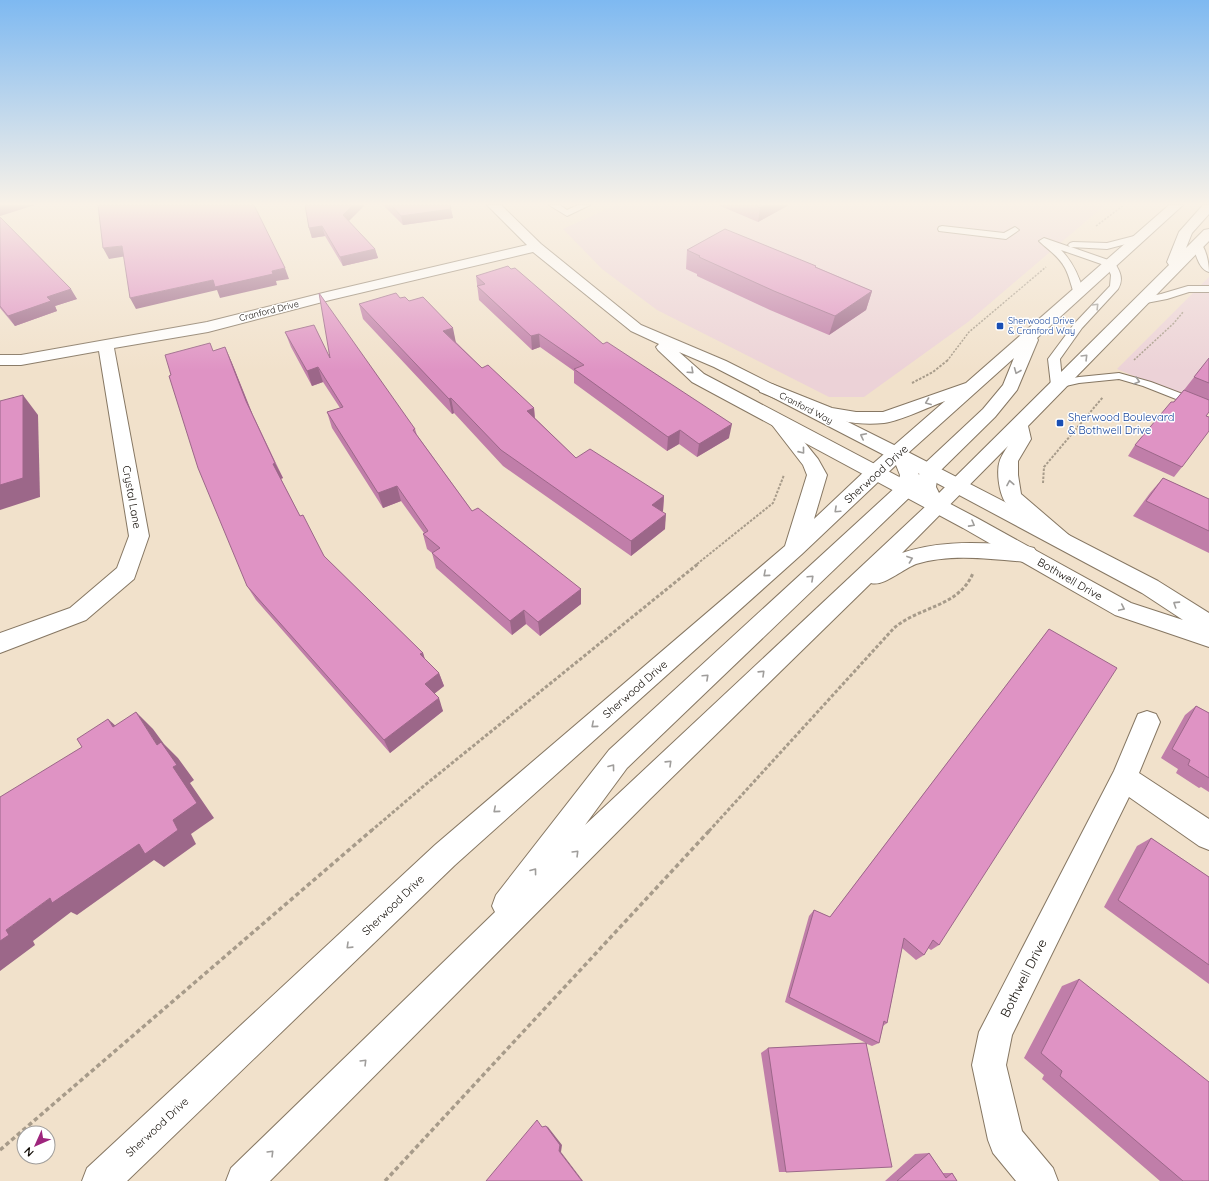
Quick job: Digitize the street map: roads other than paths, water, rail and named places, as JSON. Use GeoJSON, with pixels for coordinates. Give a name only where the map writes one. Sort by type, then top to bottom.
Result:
{"type":"FeatureCollection","features":[{"type":"Feature","properties":{"kind":"main road","name":"Cranford Drive"},"geometry":{"type":"LineString","coordinates":[[0,360],[21,360],[208,327],[327,296],[480,260]]}},
{"type":"Feature","properties":{"kind":"main road","name":"Cranford Way"},"geometry":{"type":"LineString","coordinates":[[552,260],[636,328],[720,364],[957,486]]}},
{"type":"Feature","properties":{"kind":"main road","name":"Sherwood Drive"},"geometry":{"type":"LineString","coordinates":[[100,1181],[445,855],[795,549],[897,454],[1115,260]]}},
{"type":"Feature","properties":{"kind":"main road"},"geometry":{"type":"LineString","coordinates":[[1171,270],[1175,260]]}},
{"type":"Feature","properties":{"kind":"main road"},"geometry":{"type":"LineString","coordinates":[[244,1181],[640,790],[938,506],[1181,260]]}},
{"type":"Feature","properties":{"kind":"main road","name":"Cranford Way"},"geometry":{"type":"LineString","coordinates":[[651,335],[698,378],[938,506]]}},
{"type":"Feature","properties":{"kind":"main road"},"geometry":{"type":"LineString","coordinates":[[938,506],[926,487],[929,471],[989,413],[1012,386],[1032,335]]}},
{"type":"Feature","properties":{"kind":"main road","name":"Crystal Lane"},"geometry":{"type":"LineString","coordinates":[[0,643],[78,614],[126,573],[139,536],[106,346]]}},
{"type":"Feature","properties":{"kind":"main road"},"geometry":{"type":"LineString","coordinates":[[766,388],[828,413],[856,418],[885,417],[921,405],[977,383]]}},
{"type":"Feature","properties":{"kind":"main road"},"geometry":{"type":"LineString","coordinates":[[778,420],[812,463],[817,475],[795,549]]}},
{"type":"Feature","properties":{"kind":"main road"},"geometry":{"type":"LineString","coordinates":[[1018,424],[1022,439],[1009,460],[1008,474],[1012,497],[1063,541]]}},
{"type":"Feature","properties":{"kind":"main road"},"geometry":{"type":"LineString","coordinates":[[459,968],[618,759],[906,489],[910,481],[909,474],[906,466],[897,454]]}},
{"type":"Feature","properties":{"kind":"main road"},"geometry":{"type":"LineString","coordinates":[[957,486],[1150,587],[1209,625]]}},
{"type":"Feature","properties":{"kind":"main road","name":"Bothwell Drive"},"geometry":{"type":"LineString","coordinates":[[938,506],[1027,554],[1123,609],[1209,638]]}},
{"type":"Feature","properties":{"kind":"main road"},"geometry":{"type":"LineString","coordinates":[[809,628],[888,568],[908,559],[929,552],[961,550],[1027,554]]}},
{"type":"Feature","properties":{"kind":"main road","name":"Bothwell Drive"},"geometry":{"type":"LineString","coordinates":[[1040,1181],[1006,1140],[989,1065],[996,1032],[1124,778],[1147,722]]}},
{"type":"Feature","properties":{"kind":"main road"},"geometry":{"type":"LineString","coordinates":[[1124,778],[1209,836]]}},
{"type":"Feature","properties":{"kind":"lane"},"geometry":{"type":"LineString","coordinates":[[1065,260],[1072,271],[1079,293]]}},
{"type":"Feature","properties":{"kind":"lane"},"geometry":{"type":"LineString","coordinates":[[1100,260],[1111,264],[1116,271],[1116,287],[1078,326],[1054,359],[1057,385],[1079,380],[1119,376],[1147,384],[1209,408]]}},
{"type":"Feature","properties":{"kind":"lane"},"geometry":{"type":"LineString","coordinates":[[1203,260],[1209,269]]}},
{"type":"Feature","properties":{"kind":"lane"},"geometry":{"type":"LineString","coordinates":[[1141,302],[1188,289],[1209,289]]}},
{"type":"Feature","properties":{"kind":"place","name":"Sherwood Drive & Cranford Way"},"geometry":{"type":"Point","coordinates":[1000,326]}},
{"type":"Feature","properties":{"kind":"place","name":"Sherwood Boulevard & Bothwell Drive"},"geometry":{"type":"Point","coordinates":[1060,423]}}]}
